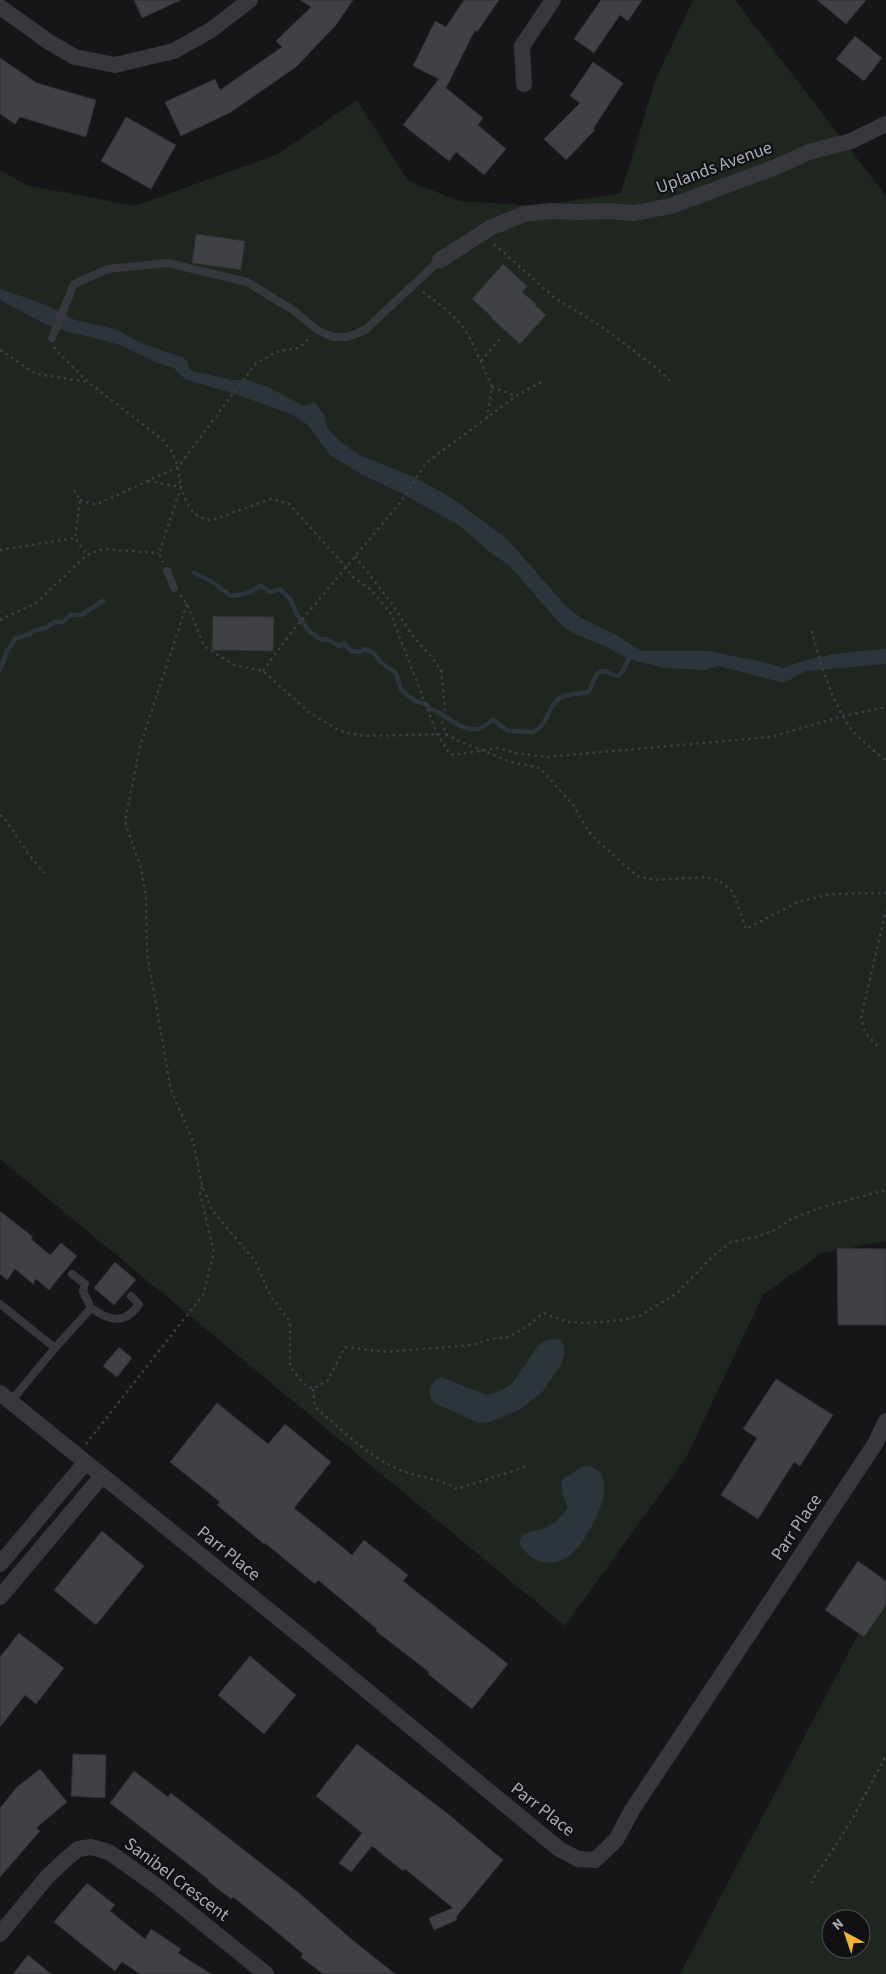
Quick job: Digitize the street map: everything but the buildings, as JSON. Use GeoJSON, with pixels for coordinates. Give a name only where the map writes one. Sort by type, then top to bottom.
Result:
{"type":"FeatureCollection","features":[{"type":"Feature","properties":{"kind":"street"},"geometry":{"type":"LineString","coordinates":[[2,0],[0,5],[49,42],[75,57],[115,65],[174,51],[211,30],[250,0]]}},
{"type":"Feature","properties":{"kind":"street"},"geometry":{"type":"LineString","coordinates":[[524,84],[522,46],[553,0]]}},
{"type":"Feature","properties":{"kind":"street","name":"Uplands Avenue"},"geometry":{"type":"LineString","coordinates":[[440,260],[482,233],[504,222],[533,213],[550,211],[609,211],[634,213],[671,206],[778,166],[809,152],[851,141],[886,124]]}},
{"type":"Feature","properties":{"kind":"street","name":"Parr Place"},"geometry":{"type":"LineString","coordinates":[[5,1397],[303,1638],[559,1850],[578,1859],[596,1860],[616,1840],[632,1810],[876,1444],[886,1421]]}},
{"type":"Feature","properties":{"kind":"street"},"geometry":{"type":"LineString","coordinates":[[0,1564],[81,1460]]}},
{"type":"Feature","properties":{"kind":"street"},"geometry":{"type":"LineString","coordinates":[[0,1597],[102,1476]]}},
{"type":"Feature","properties":{"kind":"street","name":"Sanibel Crescent"},"geometry":{"type":"LineString","coordinates":[[0,1934],[47,1877],[78,1849],[91,1847],[109,1852],[142,1875],[266,1974]]}},
{"type":"Feature","properties":{"kind":"lane"},"geometry":{"type":"LineString","coordinates":[[52,338],[74,284],[108,269],[168,263],[247,282],[293,310],[317,330],[333,337],[348,337],[365,330],[440,260]]}},
{"type":"Feature","properties":{"kind":"lane"},"geometry":{"type":"LineString","coordinates":[[167,571],[174,588]]}},
{"type":"Feature","properties":{"kind":"lane"},"geometry":{"type":"LineString","coordinates":[[72,1274],[85,1284],[83,1291],[91,1308],[106,1318],[121,1318],[130,1314],[139,1304],[131,1296]]}},
{"type":"Feature","properties":{"kind":"lane"},"geometry":{"type":"LineString","coordinates":[[0,1304],[55,1348]]}},
{"type":"Feature","properties":{"kind":"lane"},"geometry":{"type":"LineString","coordinates":[[5,1397],[55,1348],[91,1308]]}},
{"type":"Feature","properties":{"kind":"path"},"geometry":{"type":"LineString","coordinates":[[482,233],[555,298],[613,334],[659,370],[673,384]]}},
{"type":"Feature","properties":{"kind":"path"},"geometry":{"type":"LineString","coordinates":[[413,285],[448,311],[463,327],[492,387],[486,419]]}},
{"type":"Feature","properties":{"kind":"path"},"geometry":{"type":"LineString","coordinates":[[80,500],[93,504],[102,502],[178,466],[256,363],[280,351],[298,348],[317,330]]}},
{"type":"Feature","properties":{"kind":"path"},"geometry":{"type":"LineString","coordinates":[[52,338],[56,350],[88,382],[163,440],[172,452],[178,466],[181,487],[188,506],[196,515],[204,520],[212,520],[271,499],[289,504],[353,577],[370,589],[390,612],[437,734],[449,752],[454,755],[497,748],[546,757],[770,736],[843,716],[886,707]]}},
{"type":"Feature","properties":{"kind":"path"},"geometry":{"type":"LineString","coordinates":[[480,361],[501,338]]}},
{"type":"Feature","properties":{"kind":"path"},"geometry":{"type":"LineString","coordinates":[[0,350],[36,374],[88,382]]}},
{"type":"Feature","properties":{"kind":"path"},"geometry":{"type":"LineString","coordinates":[[263,671],[290,634],[398,504],[426,463],[516,396],[543,381]]}},
{"type":"Feature","properties":{"kind":"path"},"geometry":{"type":"LineString","coordinates":[[492,387],[516,396]]}},
{"type":"Feature","properties":{"kind":"path"},"geometry":{"type":"LineString","coordinates":[[148,480],[181,487]]}},
{"type":"Feature","properties":{"kind":"path"},"geometry":{"type":"LineString","coordinates":[[167,571],[159,553],[181,487]]}},
{"type":"Feature","properties":{"kind":"path"},"geometry":{"type":"LineString","coordinates":[[74,490],[80,500],[75,538],[87,554]]}},
{"type":"Feature","properties":{"kind":"path"},"geometry":{"type":"LineString","coordinates":[[0,550],[75,538]]}},
{"type":"Feature","properties":{"kind":"path"},"geometry":{"type":"LineString","coordinates":[[0,620],[36,603],[87,554],[103,549],[159,553]]}},
{"type":"Feature","properties":{"kind":"path"},"geometry":{"type":"LineString","coordinates":[[355,556],[393,606],[412,635],[434,659],[441,670],[445,708],[442,723],[446,734]]}},
{"type":"Feature","properties":{"kind":"path"},"geometry":{"type":"LineString","coordinates":[[174,588],[187,604],[204,646],[234,666],[263,671],[310,713],[340,731],[363,736],[446,734],[511,762],[540,768],[573,805],[591,835],[637,876],[654,880],[704,877],[718,880],[733,892],[746,929],[798,902],[831,894],[886,893]]}},
{"type":"Feature","properties":{"kind":"path"},"geometry":{"type":"LineString","coordinates":[[187,604],[140,746],[125,822],[141,868],[146,898],[147,954],[171,1090],[193,1141],[202,1185],[212,1210],[255,1261],[270,1295],[290,1322],[290,1368],[304,1384],[313,1389]]}},
{"type":"Feature","properties":{"kind":"path"},"geometry":{"type":"LineString","coordinates":[[812,631],[817,650],[843,716],[850,728],[886,761]]}},
{"type":"Feature","properties":{"kind":"path"},"geometry":{"type":"LineString","coordinates":[[0,815],[5,819],[26,851],[44,873]]}},
{"type":"Feature","properties":{"kind":"path"},"geometry":{"type":"LineString","coordinates":[[877,1046],[865,1032],[861,1018],[886,910]]}},
{"type":"Feature","properties":{"kind":"path"},"geometry":{"type":"LineString","coordinates":[[81,1460],[203,1296],[214,1252],[200,1193],[202,1185]]}},
{"type":"Feature","properties":{"kind":"path"},"geometry":{"type":"LineString","coordinates":[[313,1389],[328,1380],[345,1347],[386,1352],[472,1345],[490,1339],[508,1337],[527,1327],[543,1313],[568,1322],[588,1323],[623,1320],[639,1316],[676,1294],[713,1256],[731,1242],[756,1237],[775,1230],[791,1219],[819,1208],[886,1190]]}},
{"type":"Feature","properties":{"kind":"path"},"geometry":{"type":"LineString","coordinates":[[313,1389],[315,1406],[363,1448],[402,1471],[446,1482],[457,1489],[525,1467]]}},
{"type":"Feature","properties":{"kind":"path"},"geometry":{"type":"LineString","coordinates":[[811,1883],[850,1823],[886,1755]]}},
{"type":"Feature","properties":{"kind":"shaded area"},"geometry":{"type":"Polygon","coordinates":[[[693,0],[735,0],[886,196],[886,1241],[822,1253],[763,1295],[686,1458],[565,1626],[0,1159],[0,170],[26,185],[135,206],[278,154],[357,100],[408,181],[460,201],[537,206],[621,193],[655,81],[693,0]]]}},
{"type":"Feature","properties":{"kind":"shaded area"},"geometry":{"type":"Polygon","coordinates":[[[0,289],[41,303],[75,320],[115,329],[141,343],[184,358],[189,368],[193,371],[232,380],[248,380],[268,387],[304,406],[315,402],[324,415],[327,428],[342,443],[361,456],[414,477],[450,497],[506,538],[565,605],[581,618],[616,635],[642,651],[708,651],[784,668],[821,657],[886,649],[886,664],[806,671],[784,683],[719,666],[704,670],[664,668],[628,659],[605,646],[574,634],[561,625],[510,566],[487,550],[459,525],[399,492],[361,474],[330,455],[308,425],[291,414],[229,392],[186,380],[174,368],[160,364],[120,345],[47,325],[0,300],[0,289]]]}},
{"type":"Feature","properties":{"kind":"shaded area"},"geometry":{"type":"Polygon","coordinates":[[[552,1339],[561,1340],[565,1348],[562,1363],[543,1391],[519,1410],[490,1422],[479,1423],[436,1404],[430,1398],[429,1389],[435,1380],[441,1377],[487,1395],[500,1391],[512,1384],[542,1342],[552,1339]]]}},
{"type":"Feature","properties":{"kind":"shaded area"},"geometry":{"type":"Polygon","coordinates":[[[589,1466],[601,1474],[604,1490],[603,1500],[595,1521],[583,1540],[571,1554],[557,1562],[542,1562],[529,1555],[519,1543],[521,1537],[547,1527],[559,1519],[568,1508],[562,1493],[562,1480],[581,1467],[589,1466]]]}},
{"type":"Feature","properties":{"kind":"shaded area"},"geometry":{"type":"Polygon","coordinates":[[[886,1581],[886,1974],[680,1974],[886,1581]]]}},
{"type":"Feature","properties":{"kind":"waterway"},"geometry":{"type":"LineString","coordinates":[[194,573],[211,581],[231,596],[245,594],[261,586],[270,592],[280,589],[291,600],[296,613],[308,630],[320,639],[329,640],[339,646],[344,643],[351,651],[360,652],[365,649],[375,654],[380,662],[396,673],[401,690],[415,701],[426,704],[430,709],[465,728],[477,729],[493,720],[508,731],[533,732],[542,725],[556,701],[570,694],[588,692],[600,672],[603,671],[619,676],[632,655]]}},
{"type":"Feature","properties":{"kind":"waterway"},"geometry":{"type":"LineString","coordinates":[[0,670],[7,651],[16,638],[46,628],[54,622],[63,622],[70,615],[81,615],[103,601]]}}]}
